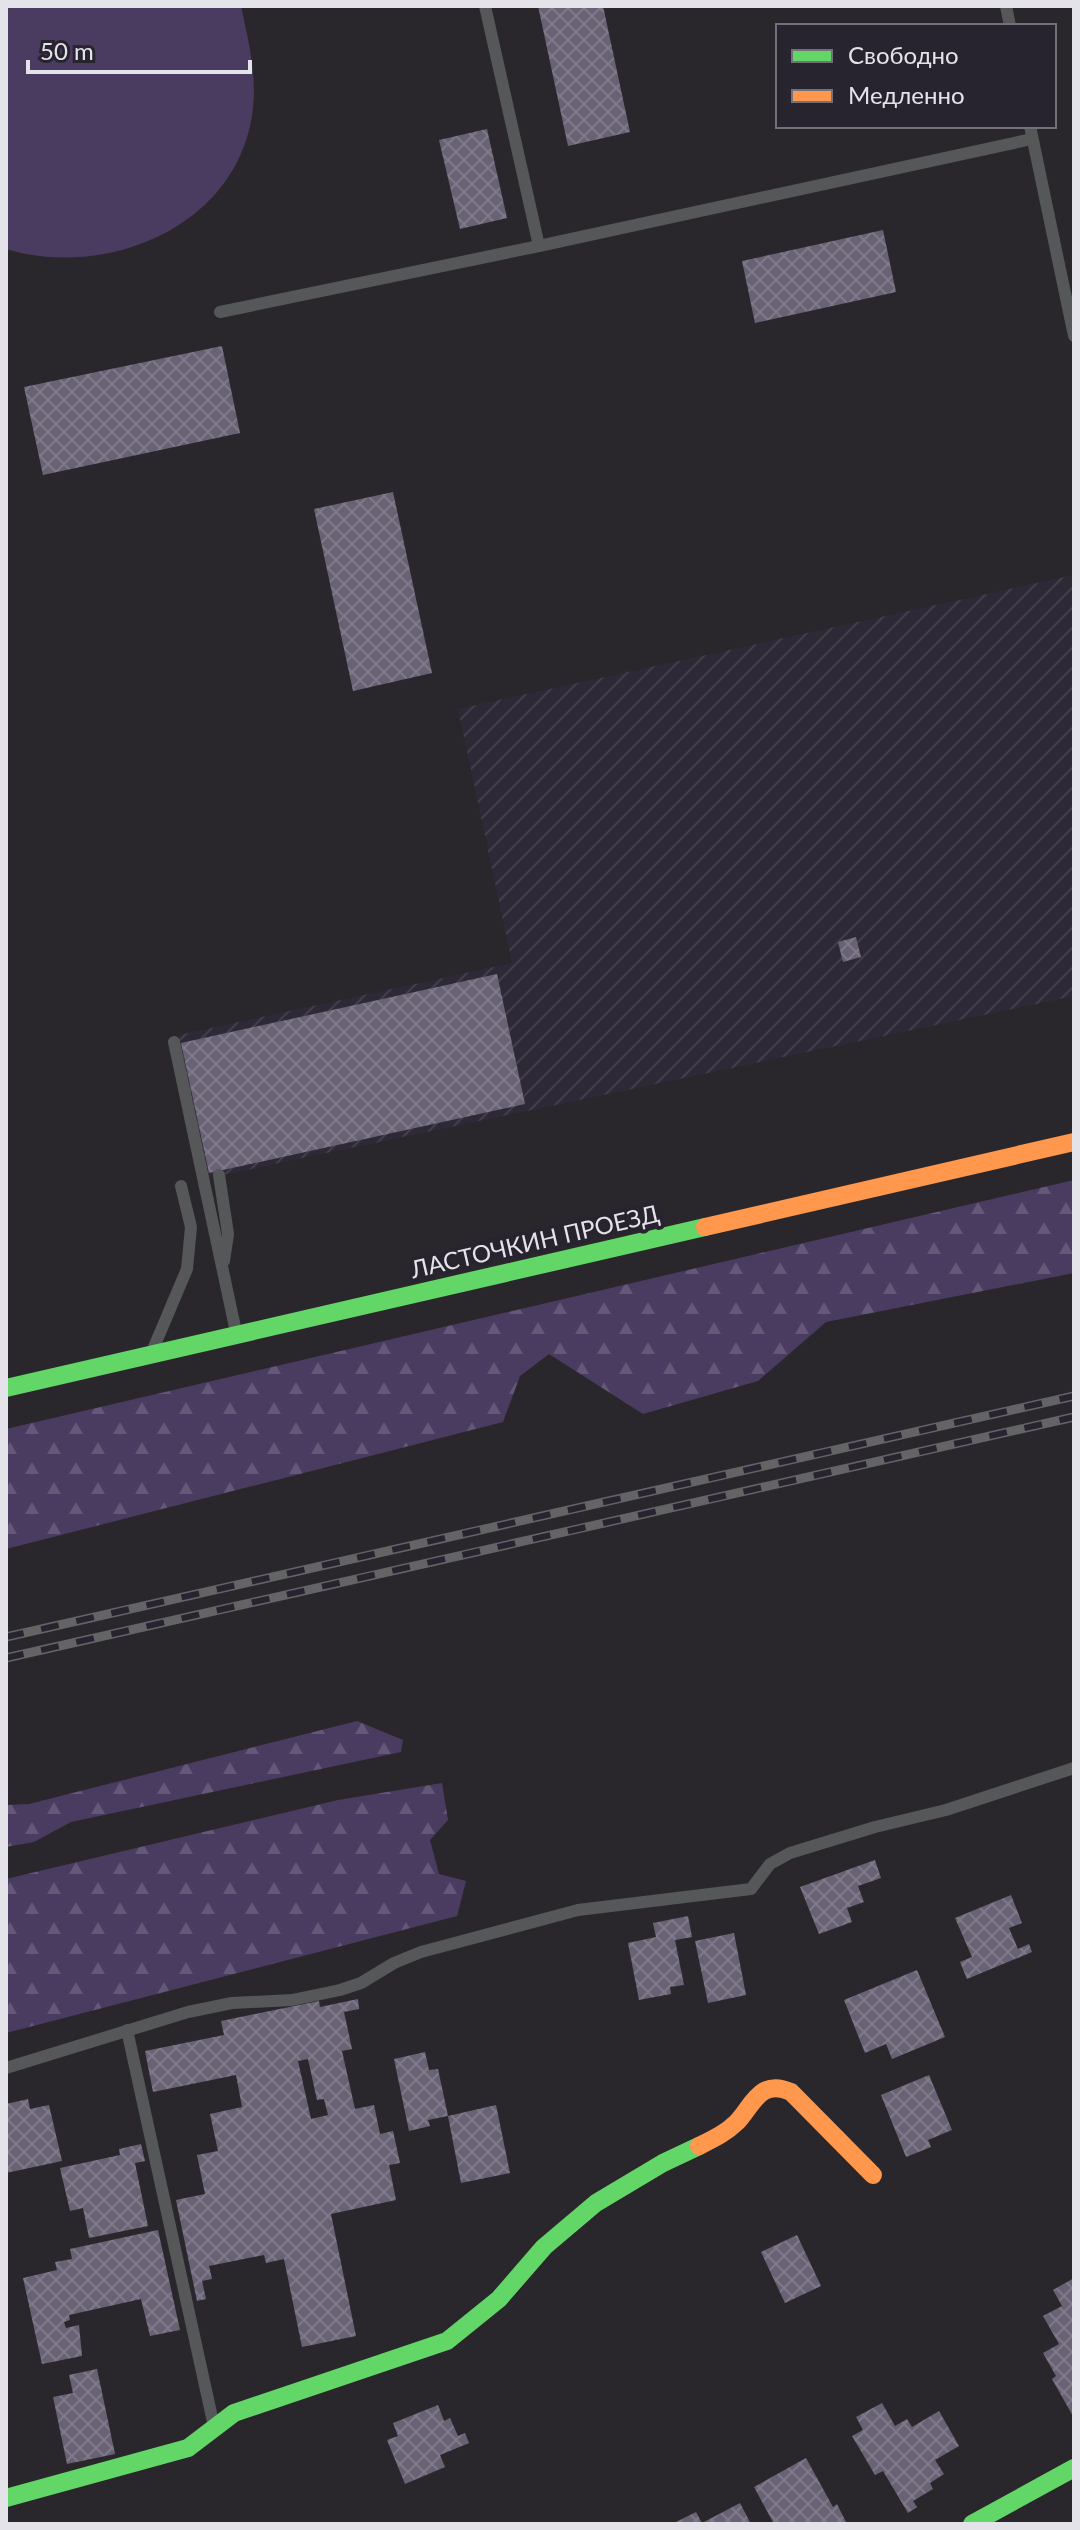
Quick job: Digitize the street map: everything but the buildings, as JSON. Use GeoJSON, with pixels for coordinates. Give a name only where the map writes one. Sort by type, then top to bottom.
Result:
{"type":"FeatureCollection","features":[{"type":"Feature","properties":{"kind":"street","name":"ЛАСТОЧКИН ПРОЕЗД"},"geometry":{"type":"LineString","coordinates":[[6,1388],[1074,1142]]}},
{"type":"Feature","properties":{"kind":"street"},"geometry":{"type":"LineString","coordinates":[[6,2498],[188,2448],[234,2413],[447,2341],[499,2299],[544,2247],[596,2203],[663,2163],[720,2136],[738,2121],[750,2102],[766,2090],[782,2088],[791,2092],[873,2175]]}},
{"type":"Feature","properties":{"kind":"street"},"geometry":{"type":"LineString","coordinates":[[972,2524],[1074,2468]]}},
{"type":"Feature","properties":{"kind":"lane"},"geometry":{"type":"LineString","coordinates":[[485,6],[539,246]]}},
{"type":"Feature","properties":{"kind":"lane"},"geometry":{"type":"LineString","coordinates":[[220,312],[539,246],[1031,132],[1074,336]]}},
{"type":"Feature","properties":{"kind":"lane"},"geometry":{"type":"LineString","coordinates":[[174,1042],[237,1335]]}},
{"type":"Feature","properties":{"kind":"lane"},"geometry":{"type":"LineString","coordinates":[[219,1175],[228,1234],[223,1268]]}},
{"type":"Feature","properties":{"kind":"lane"},"geometry":{"type":"LineString","coordinates":[[151,1355],[187,1269],[191,1227],[181,1186]]}},
{"type":"Feature","properties":{"kind":"lane"},"geometry":{"type":"LineString","coordinates":[[6,2068],[188,2012],[232,2003],[292,2000],[340,1990],[361,1983],[394,1963],[421,1952],[578,1910],[751,1889],[770,1864],[790,1853],[990,1797],[1074,1768]]}},
{"type":"Feature","properties":{"kind":"lane"},"geometry":{"type":"LineString","coordinates":[[127,2030],[214,2428]]}},
{"type":"Feature","properties":{"kind":"shaded area"},"geometry":{"type":"Polygon","coordinates":[[[1074,575],[1074,996],[208,1178],[178,1035],[512,963],[458,709],[1074,575]]]}},
{"type":"Feature","properties":{"kind":"green space"},"geometry":{"type":"Polygon","coordinates":[[[6,6],[241,6],[252,63],[253,106],[239,159],[218,191],[191,217],[158,237],[121,250],[83,257],[44,257],[6,249],[6,6]]]}},
{"type":"Feature","properties":{"kind":"green space"},"geometry":{"type":"Polygon","coordinates":[[[1074,1180],[1074,1273],[826,1322],[758,1381],[643,1414],[549,1354],[520,1376],[503,1422],[6,1549],[6,1429],[1074,1180]]]}},
{"type":"Feature","properties":{"kind":"green space"},"geometry":{"type":"Polygon","coordinates":[[[357,1721],[403,1740],[401,1752],[71,1822],[34,1842],[6,1847],[6,1805],[29,1804],[357,1721]]]}},
{"type":"Feature","properties":{"kind":"green space"},"geometry":{"type":"Polygon","coordinates":[[[442,1783],[448,1820],[430,1840],[439,1874],[466,1881],[457,1916],[6,2033],[6,1879],[338,1800],[442,1783]]]}},
{"type":"Feature","properties":{"kind":"railway"},"geometry":{"type":"LineString","coordinates":[[6,1637],[1074,1396]]}},
{"type":"Feature","properties":{"kind":"railway"},"geometry":{"type":"LineString","coordinates":[[6,1658],[1074,1417]]}},
{"type":"Feature","properties":{"kind":"traffic: fast"},"geometry":{"type":"LineString","coordinates":[[6,1388],[705,1227]]}},
{"type":"Feature","properties":{"kind":"traffic: fast"},"geometry":{"type":"LineString","coordinates":[[6,2498],[188,2448],[234,2413],[447,2341],[499,2299],[544,2247],[596,2203],[663,2163],[699,2146]]}},
{"type":"Feature","properties":{"kind":"traffic: fast"},"geometry":{"type":"LineString","coordinates":[[972,2524],[1074,2468]]}},
{"type":"Feature","properties":{"kind":"traffic: slow"},"geometry":{"type":"LineString","coordinates":[[705,1227],[1074,1142]]}},
{"type":"Feature","properties":{"kind":"traffic: slow"},"geometry":{"type":"LineString","coordinates":[[699,2146],[733,2126],[758,2095],[772,2088],[780,2089],[791,2092],[873,2175]]}}]}
